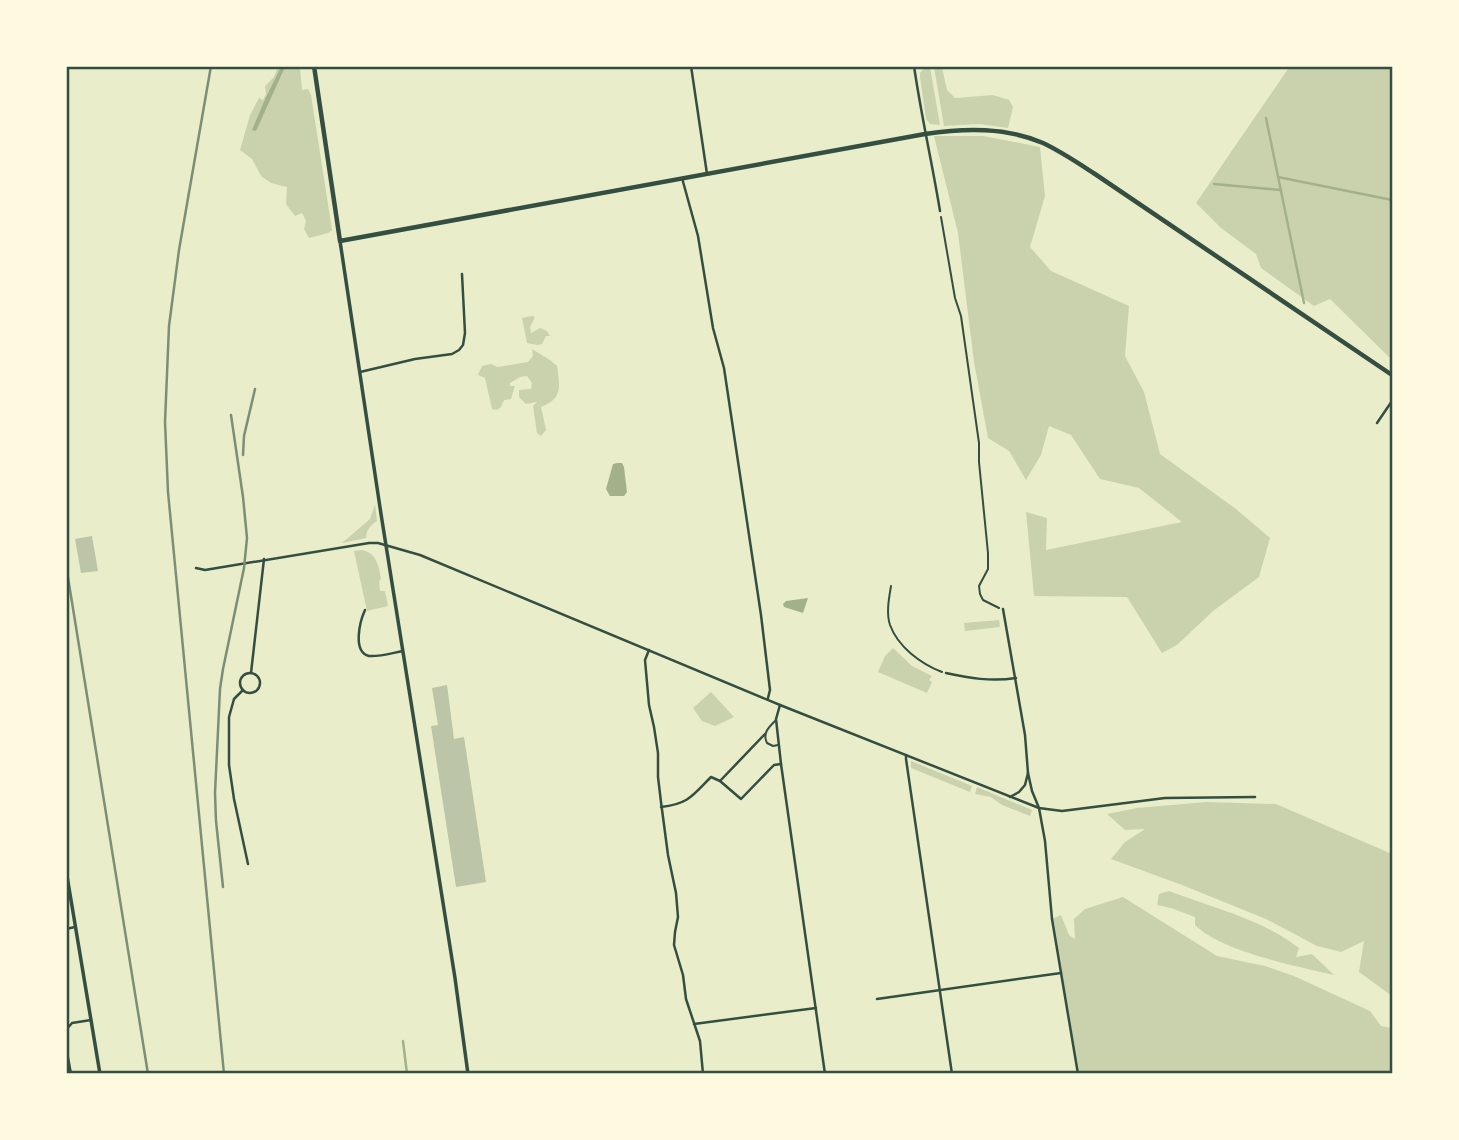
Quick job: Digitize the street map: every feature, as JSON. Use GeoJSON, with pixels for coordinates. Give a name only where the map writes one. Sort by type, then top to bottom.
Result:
{"type":"FeatureCollection","features":[{"type":"Feature","properties":{"kind":"main road"},"geometry":{"type":"LineString","coordinates":[[314,66],[340,241],[925,134],[985,129],[1030,138],[1059,151],[1392,375]]}},
{"type":"Feature","properties":{"kind":"street"},"geometry":{"type":"LineString","coordinates":[[691,66],[707,174]]}},
{"type":"Feature","properties":{"kind":"street"},"geometry":{"type":"LineString","coordinates":[[914,66],[940,211]]}},
{"type":"Feature","properties":{"kind":"street"},"geometry":{"type":"LineString","coordinates":[[682,178],[698,236],[713,328],[726,379],[761,615],[770,690],[767,699]]}},
{"type":"Feature","properties":{"kind":"street"},"geometry":{"type":"LineString","coordinates":[[340,241],[468,1073]]}},
{"type":"Feature","properties":{"kind":"street"},"geometry":{"type":"LineString","coordinates":[[360,372],[415,359],[452,354],[459,350],[465,334],[462,274]]}},
{"type":"Feature","properties":{"kind":"street"},"geometry":{"type":"LineString","coordinates":[[1377,423],[1392,401]]}},
{"type":"Feature","properties":{"kind":"street"},"geometry":{"type":"LineString","coordinates":[[196,568],[205,570],[369,543],[387,545],[420,555],[780,705],[1039,808],[1062,811],[1165,798],[1255,797]]}},
{"type":"Feature","properties":{"kind":"street"},"geometry":{"type":"LineString","coordinates":[[251,674],[264,559]]}},
{"type":"Feature","properties":{"kind":"street"},"geometry":{"type":"LineString","coordinates":[[1003,609],[1025,735],[1028,773],[1039,808],[1045,841],[1052,919],[1077,1073]]}},
{"type":"Feature","properties":{"kind":"street"},"geometry":{"type":"LineString","coordinates":[[365,610],[359,628],[359,647],[362,652],[367,656],[403,651]]}},
{"type":"Feature","properties":{"kind":"street"},"geometry":{"type":"LineString","coordinates":[[649,650],[645,660],[648,695],[658,753],[661,807],[676,893],[678,917],[674,945],[683,975],[686,999],[700,1041],[703,1073]]}},
{"type":"Feature","properties":{"kind":"street"},"geometry":{"type":"LineString","coordinates":[[946,673],[981,680],[1016,678]]}},
{"type":"Feature","properties":{"kind":"street"},"geometry":{"type":"LineString","coordinates":[[245,675],[255,675],[259,680],[258,688],[252,693],[243,690],[241,680],[245,675]]}},
{"type":"Feature","properties":{"kind":"street"},"geometry":{"type":"LineString","coordinates":[[243,690],[232,702],[229,717],[229,765],[233,799],[248,864]]}},
{"type":"Feature","properties":{"kind":"street"},"geometry":{"type":"LineString","coordinates":[[780,705],[776,719],[781,764],[825,1073]]}},
{"type":"Feature","properties":{"kind":"street"},"geometry":{"type":"LineString","coordinates":[[720,781],[765,734]]}},
{"type":"Feature","properties":{"kind":"street"},"geometry":{"type":"LineString","coordinates":[[906,754],[952,1073]]}},
{"type":"Feature","properties":{"kind":"street"},"geometry":{"type":"LineString","coordinates":[[661,807],[676,806],[687,801],[711,777],[741,799],[774,765],[781,764]]}},
{"type":"Feature","properties":{"kind":"street"},"geometry":{"type":"LineString","coordinates":[[1010,797],[1025,785],[1028,773]]}},
{"type":"Feature","properties":{"kind":"street"},"geometry":{"type":"LineString","coordinates":[[66,870],[100,1073]]}},
{"type":"Feature","properties":{"kind":"street"},"geometry":{"type":"LineString","coordinates":[[66,929],[75,927]]}},
{"type":"Feature","properties":{"kind":"street"},"geometry":{"type":"LineString","coordinates":[[877,999],[1061,973]]}},
{"type":"Feature","properties":{"kind":"street"},"geometry":{"type":"LineString","coordinates":[[694,1024],[816,1008]]}},
{"type":"Feature","properties":{"kind":"street"},"geometry":{"type":"LineString","coordinates":[[66,1030],[72,1023],[91,1020]]}},
{"type":"Feature","properties":{"kind":"street"},"geometry":{"type":"LineString","coordinates":[[66,1047],[71,1073]]}},
{"type":"Feature","properties":{"kind":"lane"},"geometry":{"type":"LineString","coordinates":[[776,719],[765,734],[767,743],[779,745]]}},
{"type":"Feature","properties":{"kind":"path"},"geometry":{"type":"LineString","coordinates":[[940,211],[955,298],[961,316],[979,443],[988,553],[988,569],[979,586],[980,594],[983,600],[1003,609]]}},
{"type":"Feature","properties":{"kind":"path"},"geometry":{"type":"LineString","coordinates":[[891,586],[888,610],[890,624],[896,636],[920,662],[946,673]]}},
{"type":"Feature","properties":{"kind":"shaded area"},"geometry":{"type":"Polygon","coordinates":[[[1290,66],[1392,67],[1392,360],[1330,299],[1314,306],[1261,268],[1256,254],[1221,228],[1196,203],[1290,66]]]}},
{"type":"Feature","properties":{"kind":"shaded area"},"geometry":{"type":"Polygon","coordinates":[[[278,67],[300,67],[302,90],[308,89],[311,95],[332,230],[309,238],[304,229],[306,221],[302,213],[295,216],[286,204],[287,187],[271,183],[261,176],[252,159],[240,150],[250,115],[259,98],[263,100],[266,94],[265,86],[274,77],[278,67]]]}},
{"type":"Feature","properties":{"kind":"shaded area"},"geometry":{"type":"Polygon","coordinates":[[[281,67],[285,67],[256,131],[252,130],[266,97],[281,67]]]}},
{"type":"Feature","properties":{"kind":"shaded area"},"geometry":{"type":"Polygon","coordinates":[[[925,67],[930,67],[940,125],[930,124],[926,119],[920,77],[925,67]]]}},
{"type":"Feature","properties":{"kind":"shaded area"},"geometry":{"type":"Polygon","coordinates":[[[934,67],[942,68],[947,90],[955,98],[993,95],[1009,100],[1013,107],[1008,128],[979,124],[944,126],[934,67]]]}},
{"type":"Feature","properties":{"kind":"shaded area"},"geometry":{"type":"Polygon","coordinates":[[[934,136],[983,136],[1040,147],[1045,196],[1030,247],[1051,271],[1129,306],[1125,356],[1144,392],[1160,454],[1236,509],[1270,538],[1259,577],[1213,611],[1177,645],[1162,653],[1127,597],[1034,596],[1026,512],[1047,518],[1046,550],[1182,522],[1139,488],[1100,479],[1071,435],[1049,426],[1041,455],[1026,480],[1009,451],[988,438],[974,362],[958,233],[934,136]]]}},
{"type":"Feature","properties":{"kind":"shaded area"},"geometry":{"type":"Polygon","coordinates":[[[535,317],[530,327],[531,333],[540,328],[550,336],[546,336],[542,344],[527,343],[522,318],[535,317]]]}},
{"type":"Feature","properties":{"kind":"shaded area"},"geometry":{"type":"Polygon","coordinates":[[[532,349],[557,366],[559,380],[557,396],[541,407],[546,430],[541,436],[537,433],[533,406],[537,402],[526,404],[519,397],[519,390],[531,389],[532,383],[527,376],[510,383],[510,386],[515,386],[511,399],[504,400],[497,410],[492,409],[485,378],[478,375],[482,366],[491,364],[498,367],[528,362],[533,356],[532,349]]]}},
{"type":"Feature","properties":{"kind":"shaded area"},"geometry":{"type":"Polygon","coordinates":[[[622,463],[624,467],[627,492],[624,496],[610,496],[606,489],[613,464],[622,463]]]}},
{"type":"Feature","properties":{"kind":"shaded area"},"geometry":{"type":"Polygon","coordinates":[[[375,504],[377,521],[369,528],[366,538],[342,543],[370,519],[375,504]]]}},
{"type":"Feature","properties":{"kind":"shaded area"},"geometry":{"type":"Polygon","coordinates":[[[362,550],[371,554],[376,561],[381,579],[380,591],[385,591],[388,606],[367,611],[354,551],[362,550]]]}},
{"type":"Feature","properties":{"kind":"shaded area"},"geometry":{"type":"Polygon","coordinates":[[[808,598],[803,613],[784,607],[783,604],[786,601],[808,598]]]}},
{"type":"Feature","properties":{"kind":"shaded area"},"geometry":{"type":"Polygon","coordinates":[[[999,620],[1000,627],[965,631],[964,623],[999,620]]]}},
{"type":"Feature","properties":{"kind":"shaded area"},"geometry":{"type":"Polygon","coordinates":[[[893,648],[912,666],[932,676],[927,693],[878,672],[885,656],[893,648]]]}},
{"type":"Feature","properties":{"kind":"shaded area"},"geometry":{"type":"Polygon","coordinates":[[[711,692],[734,717],[715,726],[702,721],[693,708],[711,692]]]}},
{"type":"Feature","properties":{"kind":"shaded area"},"geometry":{"type":"Polygon","coordinates":[[[911,761],[972,786],[970,792],[911,768],[911,761]]]}},
{"type":"Feature","properties":{"kind":"shaded area"},"geometry":{"type":"Polygon","coordinates":[[[977,787],[1032,810],[1030,816],[1002,805],[991,797],[975,794],[977,787]]]}},
{"type":"Feature","properties":{"kind":"shaded area"},"geometry":{"type":"Polygon","coordinates":[[[1206,802],[1276,804],[1392,854],[1392,996],[1359,972],[1364,941],[1341,952],[1317,946],[1266,919],[1111,859],[1125,842],[1145,829],[1125,830],[1107,814],[1137,808],[1206,802]]]}},
{"type":"Feature","properties":{"kind":"shaded area"},"geometry":{"type":"Polygon","coordinates":[[[1169,891],[1269,929],[1299,948],[1296,957],[1312,954],[1334,975],[1261,957],[1207,935],[1195,925],[1195,917],[1157,905],[1159,894],[1169,891]]]}},
{"type":"Feature","properties":{"kind":"shaded area"},"geometry":{"type":"Polygon","coordinates":[[[1123,897],[1217,956],[1265,966],[1294,976],[1370,1011],[1381,1026],[1392,1028],[1392,1073],[1078,1073],[1052,919],[1061,915],[1069,935],[1075,939],[1074,919],[1085,909],[1123,897]]]}},
{"type":"Feature","properties":{"kind":"building"},"geometry":{"type":"Polygon","coordinates":[[[92,536],[98,571],[81,573],[75,539],[92,536]]]}},
{"type":"Feature","properties":{"kind":"building"},"geometry":{"type":"Polygon","coordinates":[[[447,685],[454,739],[464,737],[486,882],[456,887],[431,726],[438,725],[432,688],[447,685]]]}},
{"type":"Feature","properties":{"kind":"waterway"},"geometry":{"type":"LineString","coordinates":[[1266,118],[1304,303]]}},
{"type":"Feature","properties":{"kind":"waterway"},"geometry":{"type":"LineString","coordinates":[[1278,177],[1392,200]]}},
{"type":"Feature","properties":{"kind":"waterway"},"geometry":{"type":"LineString","coordinates":[[1214,184],[1280,190]]}},
{"type":"Feature","properties":{"kind":"waterway"},"geometry":{"type":"LineString","coordinates":[[403,1041],[407,1074]]}},
{"type":"Feature","properties":{"kind":"railway"},"geometry":{"type":"LineString","coordinates":[[211,66],[179,250],[169,326],[165,422],[168,492],[224,1074]]}},
{"type":"Feature","properties":{"kind":"railway"},"geometry":{"type":"LineString","coordinates":[[243,455],[244,436],[255,389]]}},
{"type":"Feature","properties":{"kind":"railway"},"geometry":{"type":"LineString","coordinates":[[223,887],[215,793],[220,689],[244,568],[247,538],[231,415]]}},
{"type":"Feature","properties":{"kind":"railway"},"geometry":{"type":"LineString","coordinates":[[66,565],[148,1074]]}}]}
